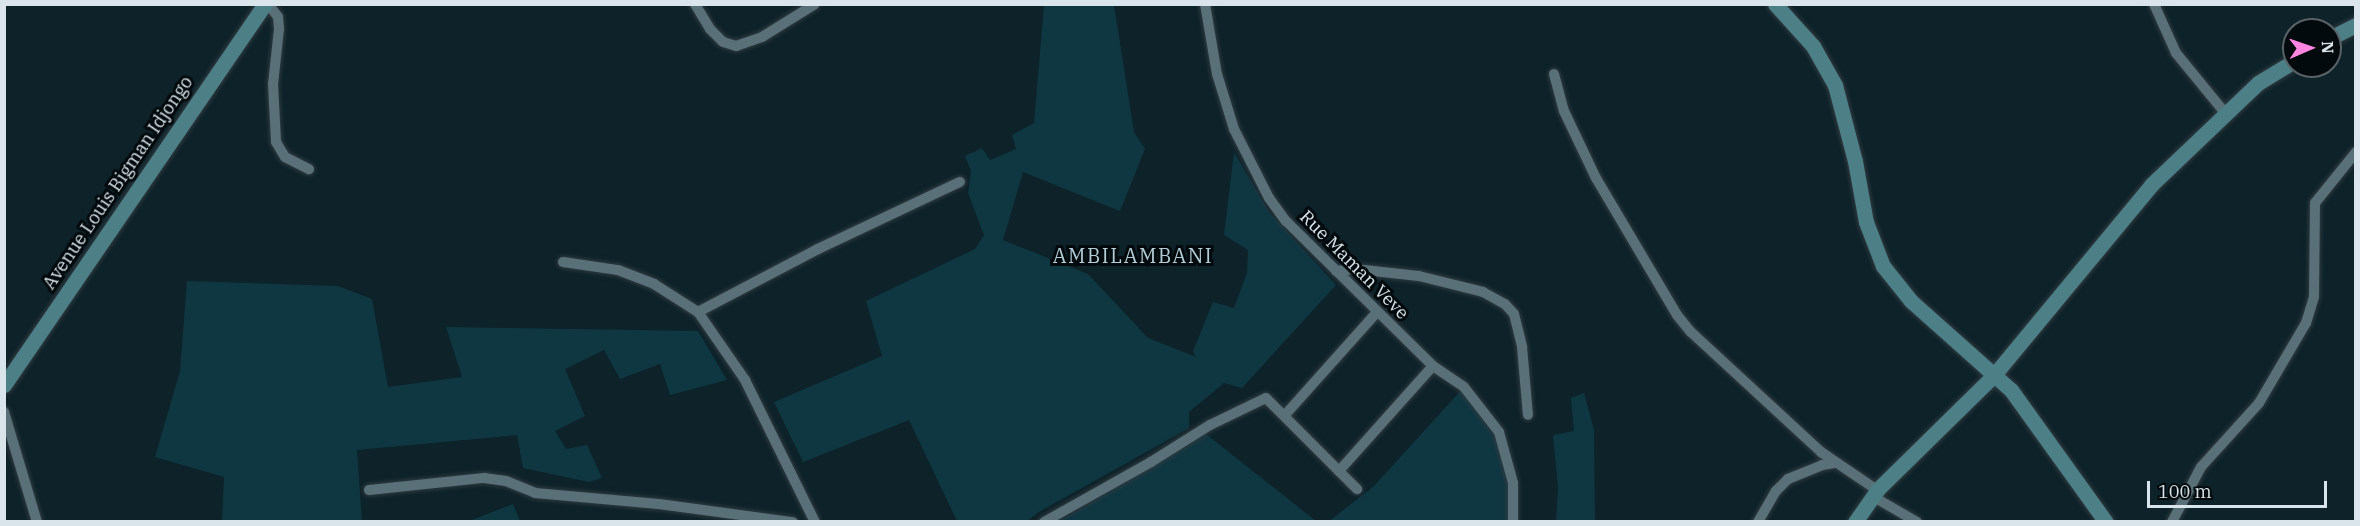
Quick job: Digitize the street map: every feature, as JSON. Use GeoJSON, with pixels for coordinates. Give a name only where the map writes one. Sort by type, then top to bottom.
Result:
{"type":"FeatureCollection","features":[{"type":"Feature","properties":{"kind":"main road","name":"Avenue Louis Bigman Idjongo"},"geometry":{"type":"LineString","coordinates":[[4,386],[9,368],[266,4]]}},
{"type":"Feature","properties":{"kind":"main road"},"geometry":{"type":"LineString","coordinates":[[1775,4],[1813,46],[1835,85],[1855,161],[1866,222],[1882,266],[1911,301],[1994,375],[2022,404],[2106,522]]}},
{"type":"Feature","properties":{"kind":"main road"},"geometry":{"type":"LineString","coordinates":[[1855,522],[1874,493],[1994,375],[2151,185],[2258,83],[2282,68]]}},
{"type":"Feature","properties":{"kind":"street"},"geometry":{"type":"LineString","coordinates":[[266,4],[278,17],[279,29],[273,84],[276,142],[285,157],[309,169]]}},
{"type":"Feature","properties":{"kind":"street"},"geometry":{"type":"LineString","coordinates":[[695,4],[716,36],[723,42],[736,46],[762,37],[815,4]]}},
{"type":"Feature","properties":{"kind":"street","name":"Rue Maman Veve"},"geometry":{"type":"LineString","coordinates":[[1205,4],[1217,74],[1234,129],[1269,198],[1286,221],[1377,312],[1433,366],[1464,387],[1499,432],[1513,483],[1513,522]]}},
{"type":"Feature","properties":{"kind":"street"},"geometry":{"type":"LineString","coordinates":[[2154,4],[2176,53],[2226,114]]}},
{"type":"Feature","properties":{"kind":"street"},"geometry":{"type":"LineString","coordinates":[[1554,74],[1564,111],[1596,178],[1677,315],[1691,332],[1835,463],[1917,522]]}},
{"type":"Feature","properties":{"kind":"street"},"geometry":{"type":"LineString","coordinates":[[2172,522],[2201,467],[2259,403],[2306,323],[2314,297],[2314,203],[2355,152]]}},
{"type":"Feature","properties":{"kind":"street"},"geometry":{"type":"LineString","coordinates":[[698,312],[818,249],[960,182]]}},
{"type":"Feature","properties":{"kind":"street"},"geometry":{"type":"LineString","coordinates":[[563,262],[618,270],[654,284],[698,312],[745,380],[815,522]]}},
{"type":"Feature","properties":{"kind":"street"},"geometry":{"type":"LineString","coordinates":[[1336,272],[1355,269],[1419,276],[1483,292],[1505,304],[1514,314],[1522,348],[1528,415]]}},
{"type":"Feature","properties":{"kind":"street"},"geometry":{"type":"LineString","coordinates":[[1285,415],[1377,312]]}},
{"type":"Feature","properties":{"kind":"street"},"geometry":{"type":"LineString","coordinates":[[1339,471],[1433,366]]}},
{"type":"Feature","properties":{"kind":"street"},"geometry":{"type":"LineString","coordinates":[[1044,522],[1151,462],[1209,425],[1266,398],[1357,489]]}},
{"type":"Feature","properties":{"kind":"street"},"geometry":{"type":"LineString","coordinates":[[4,412],[37,522]]}},
{"type":"Feature","properties":{"kind":"street"},"geometry":{"type":"LineString","coordinates":[[1758,522],[1776,491],[1788,480],[1822,465],[1835,463]]}},
{"type":"Feature","properties":{"kind":"street"},"geometry":{"type":"LineString","coordinates":[[369,490],[484,478],[506,481],[535,493],[659,504],[793,522]]}},
{"type":"Feature","properties":{"kind":"shaded area"},"geometry":{"type":"Polygon","coordinates":[[[1044,5],[1114,5],[1134,132],[1145,149],[1120,211],[1023,172],[1003,240],[1088,274],[1148,338],[1196,357],[1193,351],[1213,302],[1234,308],[1247,273],[1248,250],[1224,235],[1234,152],[1269,212],[1336,285],[1242,388],[1224,383],[1189,412],[1189,428],[1039,512],[1027,521],[957,521],[909,420],[803,462],[774,402],[882,356],[866,301],[975,249],[984,235],[968,193],[971,171],[965,156],[982,148],[990,160],[1016,149],[1012,135],[1034,123],[1044,5]]]}},
{"type":"Feature","properties":{"kind":"shaded area"},"geometry":{"type":"Polygon","coordinates":[[[187,281],[338,286],[372,299],[388,387],[462,377],[446,327],[698,331],[727,380],[670,395],[660,364],[620,379],[604,350],[565,369],[585,416],[555,431],[566,449],[587,445],[602,478],[589,482],[523,468],[517,435],[357,450],[362,521],[222,521],[224,477],[155,457],[180,371],[187,281]]]}},
{"type":"Feature","properties":{"kind":"shaded area"},"geometry":{"type":"Polygon","coordinates":[[[1464,387],[1499,432],[1513,483],[1513,521],[1328,522],[1374,486],[1464,387]]]}},
{"type":"Feature","properties":{"kind":"shaded area"},"geometry":{"type":"Polygon","coordinates":[[[1584,393],[1594,430],[1595,521],[1556,521],[1558,488],[1553,435],[1574,431],[1571,398],[1584,393]]]}},
{"type":"Feature","properties":{"kind":"shaded area"},"geometry":{"type":"Polygon","coordinates":[[[1206,434],[1316,521],[1058,522],[1171,456],[1206,434]]]}},
{"type":"Feature","properties":{"kind":"shaded area"},"geometry":{"type":"Polygon","coordinates":[[[513,504],[520,521],[469,521],[513,504]]]}},
{"type":"Feature","properties":{"kind":"district","name":"AMBILAMBANI"},"geometry":{"type":"Point","coordinates":[1133,255]}}]}
